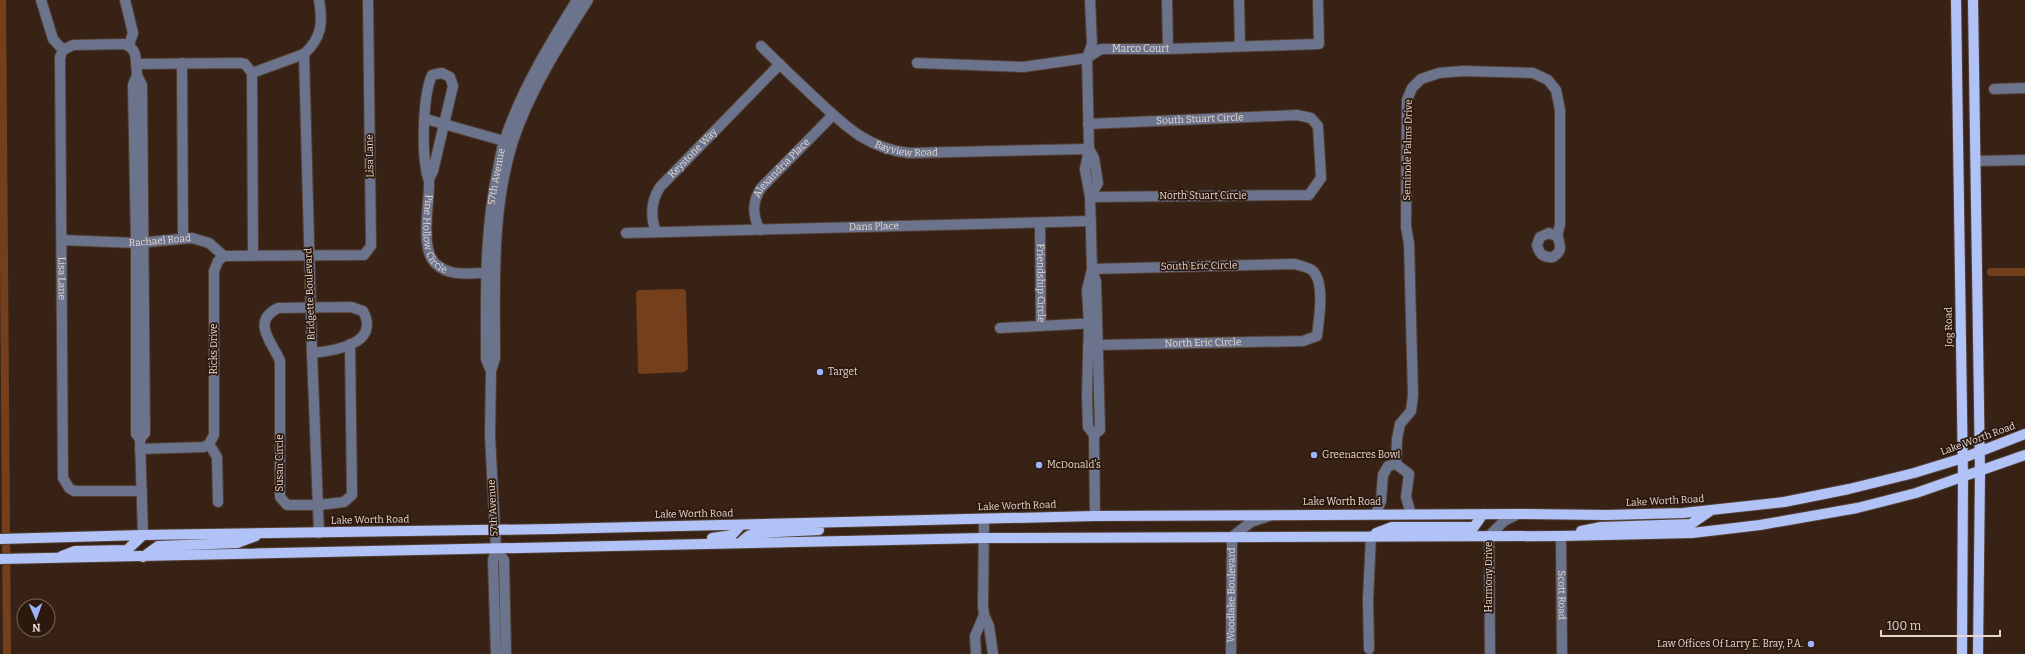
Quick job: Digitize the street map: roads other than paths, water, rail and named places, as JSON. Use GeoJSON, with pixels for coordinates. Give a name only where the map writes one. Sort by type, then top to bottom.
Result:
{"type":"FeatureCollection","features":[{"type":"Feature","properties":{"kind":"main road","name":"Jog Road"},"geometry":{"type":"LineString","coordinates":[[1956,0],[1963,458],[1962,654]]}},
{"type":"Feature","properties":{"kind":"main road"},"geometry":{"type":"LineString","coordinates":[[1973,0],[1980,452],[1978,654]]}},
{"type":"Feature","properties":{"kind":"main road"},"geometry":{"type":"LineString","coordinates":[[1956,30],[1974,30]]}},
{"type":"Feature","properties":{"kind":"main road","name":"Lake Worth Road"},"geometry":{"type":"LineString","coordinates":[[0,539],[142,535],[494,530],[984,520],[1095,516],[1274,514],[1638,515],[1710,511],[1784,502],[1849,489],[1914,474],[1980,452],[2025,434]]}},
{"type":"Feature","properties":{"kind":"main road"},"geometry":{"type":"LineString","coordinates":[[0,559],[142,558],[984,538],[1561,536],[1692,533],[1760,525],[1858,508],[1916,493],[1963,478],[2025,455]]}},
{"type":"Feature","properties":{"kind":"main road"},"geometry":{"type":"LineString","coordinates":[[1561,536],[1601,527],[1691,524],[1710,511]]}},
{"type":"Feature","properties":{"kind":"main road"},"geometry":{"type":"LineString","coordinates":[[1371,536],[1392,527],[1474,527],[1483,514]]}},
{"type":"Feature","properties":{"kind":"main road"},"geometry":{"type":"LineString","coordinates":[[740,544],[748,536],[756,533],[828,530],[850,522]]}},
{"type":"Feature","properties":{"kind":"main road"},"geometry":{"type":"LineString","coordinates":[[648,546],[664,538],[722,538],[732,535],[741,525]]}},
{"type":"Feature","properties":{"kind":"main road"},"geometry":{"type":"LineString","coordinates":[[142,558],[158,546],[237,543],[264,534]]}},
{"type":"Feature","properties":{"kind":"main road"},"geometry":{"type":"LineString","coordinates":[[52,559],[74,551],[127,550],[142,535]]}},
{"type":"Feature","properties":{"kind":"street"},"geometry":{"type":"LineString","coordinates":[[41,0],[53,39],[63,50],[73,45],[129,45],[136,56],[137,75],[142,85],[140,243],[145,433],[140,444],[142,535]]}},
{"type":"Feature","properties":{"kind":"street"},"geometry":{"type":"LineString","coordinates":[[125,0],[133,33],[129,45]]}},
{"type":"Feature","properties":{"kind":"street"},"geometry":{"type":"LineString","coordinates":[[252,73],[304,54],[314,45],[321,29],[322,18],[319,0]]}},
{"type":"Feature","properties":{"kind":"street","name":"Lisa Lane"},"geometry":{"type":"LineString","coordinates":[[309,256],[358,256],[369,251],[371,246],[368,0]]}},
{"type":"Feature","properties":{"kind":"street","name":"57th Avenue"},"geometry":{"type":"LineString","coordinates":[[491,371],[486,359],[486,273],[488,226],[493,191],[504,141],[523,92],[546,49],[577,0]]}},
{"type":"Feature","properties":{"kind":"street","name":"57th Avenue"},"geometry":{"type":"LineString","coordinates":[[496,654],[494,560],[496,549],[490,436],[491,371],[495,358],[495,273],[497,227],[501,193],[513,142],[532,95],[553,54],[588,0]]}},
{"type":"Feature","properties":{"kind":"street"},"geometry":{"type":"LineString","coordinates":[[1090,0],[1092,44],[1087,58],[1089,149],[1094,158],[1098,183],[1090,197],[1092,269],[1087,290],[1093,324],[1088,427],[1094,435],[1095,516]]}},
{"type":"Feature","properties":{"kind":"street"},"geometry":{"type":"LineString","coordinates":[[1167,0],[1168,49]]}},
{"type":"Feature","properties":{"kind":"street"},"geometry":{"type":"LineString","coordinates":[[1240,0],[1240,46]]}},
{"type":"Feature","properties":{"kind":"street","name":"Marco Court"},"geometry":{"type":"LineString","coordinates":[[917,62],[1023,67],[1087,58],[1101,49],[1168,49],[1318,44],[1318,0]]}},
{"type":"Feature","properties":{"kind":"street","name":"Bayview Road"},"geometry":{"type":"LineString","coordinates":[[761,46],[833,115],[858,136],[888,149],[904,153],[1089,149]]}},
{"type":"Feature","properties":{"kind":"street","name":"Lisa Lane"},"geometry":{"type":"LineString","coordinates":[[63,50],[60,58],[63,478],[65,484],[74,491],[142,491]]}},
{"type":"Feature","properties":{"kind":"street","name":"Bridgette Boulevard"},"geometry":{"type":"LineString","coordinates":[[304,54],[312,353],[319,533]]}},
{"type":"Feature","properties":{"kind":"street"},"geometry":{"type":"LineString","coordinates":[[182,63],[183,238]]}},
{"type":"Feature","properties":{"kind":"street"},"geometry":{"type":"LineString","coordinates":[[136,64],[240,63],[246,64],[252,73],[253,255]]}},
{"type":"Feature","properties":{"kind":"street","name":"Keystone Way"},"geometry":{"type":"LineString","coordinates":[[656,232],[652,219],[652,208],[655,196],[660,187],[780,64]]}},
{"type":"Feature","properties":{"kind":"street","name":"Seminole Palms Drive"},"geometry":{"type":"LineString","coordinates":[[1396,464],[1397,439],[1400,424],[1410,411],[1413,395],[1409,243],[1406,227],[1407,100],[1412,88],[1421,79],[1439,73],[1463,71],[1532,73],[1548,80],[1556,90],[1560,110],[1560,225],[1558,237]]}},
{"type":"Feature","properties":{"kind":"street","name":"Pine Hollow Circle"},"geometry":{"type":"LineString","coordinates":[[429,179],[433,171],[454,86],[450,77],[442,73],[432,75],[427,86],[424,151],[429,179],[427,237],[430,255],[435,264],[450,273],[486,273]]}},
{"type":"Feature","properties":{"kind":"street"},"geometry":{"type":"LineString","coordinates":[[1994,90],[2025,88]]}},
{"type":"Feature","properties":{"kind":"street","name":"Alexandria Place"},"geometry":{"type":"LineString","coordinates":[[760,230],[753,211],[755,199],[760,188],[833,115]]}},
{"type":"Feature","properties":{"kind":"street","name":"South Stuart Circle"},"geometry":{"type":"LineString","coordinates":[[1088,124],[1297,115],[1311,118],[1318,126],[1321,178],[1314,189]]}},
{"type":"Feature","properties":{"kind":"street"},"geometry":{"type":"LineString","coordinates":[[426,119],[504,141]]}},
{"type":"Feature","properties":{"kind":"street"},"geometry":{"type":"LineString","coordinates":[[1976,162],[2025,160]]}},
{"type":"Feature","properties":{"kind":"street","name":"North Stuart Circle"},"geometry":{"type":"LineString","coordinates":[[1090,197],[1309,195],[1314,189]]}},
{"type":"Feature","properties":{"kind":"street","name":"Dans Place"},"geometry":{"type":"LineString","coordinates":[[656,232],[1091,221]]}},
{"type":"Feature","properties":{"kind":"street","name":"Friendship Circle"},"geometry":{"type":"LineString","coordinates":[[1000,328],[1041,326],[1040,222]]}},
{"type":"Feature","properties":{"kind":"street"},"geometry":{"type":"LineString","coordinates":[[626,233],[656,232]]}},
{"type":"Feature","properties":{"kind":"street","name":"Rachael Road"},"geometry":{"type":"LineString","coordinates":[[62,240],[140,243],[183,238],[203,241],[214,246],[224,256]]}},
{"type":"Feature","properties":{"kind":"street"},"geometry":{"type":"LineString","coordinates":[[224,256],[309,256]]}},
{"type":"Feature","properties":{"kind":"street","name":"Ricks Drive"},"geometry":{"type":"LineString","coordinates":[[209,444],[214,435],[214,271],[218,261],[224,256]]}},
{"type":"Feature","properties":{"kind":"street","name":"South Eric Circle"},"geometry":{"type":"LineString","coordinates":[[1092,269],[1295,264],[1312,270],[1320,281],[1317,336]]}},
{"type":"Feature","properties":{"kind":"street"},"geometry":{"type":"LineString","coordinates":[[311,308],[352,307],[363,311],[367,321],[365,332],[362,337],[350,344],[326,352],[312,353]]}},
{"type":"Feature","properties":{"kind":"street","name":"Susan Circle"},"geometry":{"type":"LineString","coordinates":[[311,308],[278,308],[268,315],[265,321],[265,332],[270,342],[274,346],[280,361],[280,497],[287,505],[318,505],[344,502],[352,495],[350,344]]}},
{"type":"Feature","properties":{"kind":"street"},"geometry":{"type":"LineString","coordinates":[[1041,326],[1093,324]]}},
{"type":"Feature","properties":{"kind":"street","name":"North Eric Circle"},"geometry":{"type":"LineString","coordinates":[[1093,345],[1303,342],[1317,336]]}},
{"type":"Feature","properties":{"kind":"street"},"geometry":{"type":"LineString","coordinates":[[140,444],[198,448],[209,444],[218,457],[218,502]]}},
{"type":"Feature","properties":{"kind":"street"},"geometry":{"type":"LineString","coordinates":[[1376,514],[1381,501],[1383,475],[1388,466],[1396,464],[1402,467],[1409,474],[1406,497],[1411,514]]}},
{"type":"Feature","properties":{"kind":"street","name":"Woodlake Boulevard"},"geometry":{"type":"LineString","coordinates":[[1231,654],[1232,537],[1251,522],[1274,514]]}},
{"type":"Feature","properties":{"kind":"street","name":"Harmony Drive"},"geometry":{"type":"LineString","coordinates":[[1490,654],[1489,536],[1504,521],[1518,514]]}},
{"type":"Feature","properties":{"kind":"street"},"geometry":{"type":"LineString","coordinates":[[976,654],[975,636],[984,615],[984,520]]}},
{"type":"Feature","properties":{"kind":"street"},"geometry":{"type":"LineString","coordinates":[[1369,649],[1368,599],[1371,536]]}},
{"type":"Feature","properties":{"kind":"street","name":"Scott Road"},"geometry":{"type":"LineString","coordinates":[[1561,536],[1562,654]]}},
{"type":"Feature","properties":{"kind":"street","name":"57th Avenue"},"geometry":{"type":"LineString","coordinates":[[496,549],[504,560],[506,654]]}},
{"type":"Feature","properties":{"kind":"street"},"geometry":{"type":"LineString","coordinates":[[984,615],[989,626],[993,654]]}},
{"type":"Feature","properties":{"kind":"waterway"},"geometry":{"type":"LineString","coordinates":[[2,0],[7,654]]}},
{"type":"Feature","properties":{"kind":"waterway"},"geometry":{"type":"LineString","coordinates":[[1991,272],[2025,272]]}},
{"type":"Feature","properties":{"kind":"place","name":"Target"},"geometry":{"type":"Point","coordinates":[820,372]}},
{"type":"Feature","properties":{"kind":"place","name":"Greenacres Bowl"},"geometry":{"type":"Point","coordinates":[1314,455]}},
{"type":"Feature","properties":{"kind":"place","name":"McDonald's"},"geometry":{"type":"Point","coordinates":[1039,465]}},
{"type":"Feature","properties":{"kind":"place","name":"Law Offices Of Larry E. Bray, P.A."},"geometry":{"type":"Point","coordinates":[1811,644]}}]}
